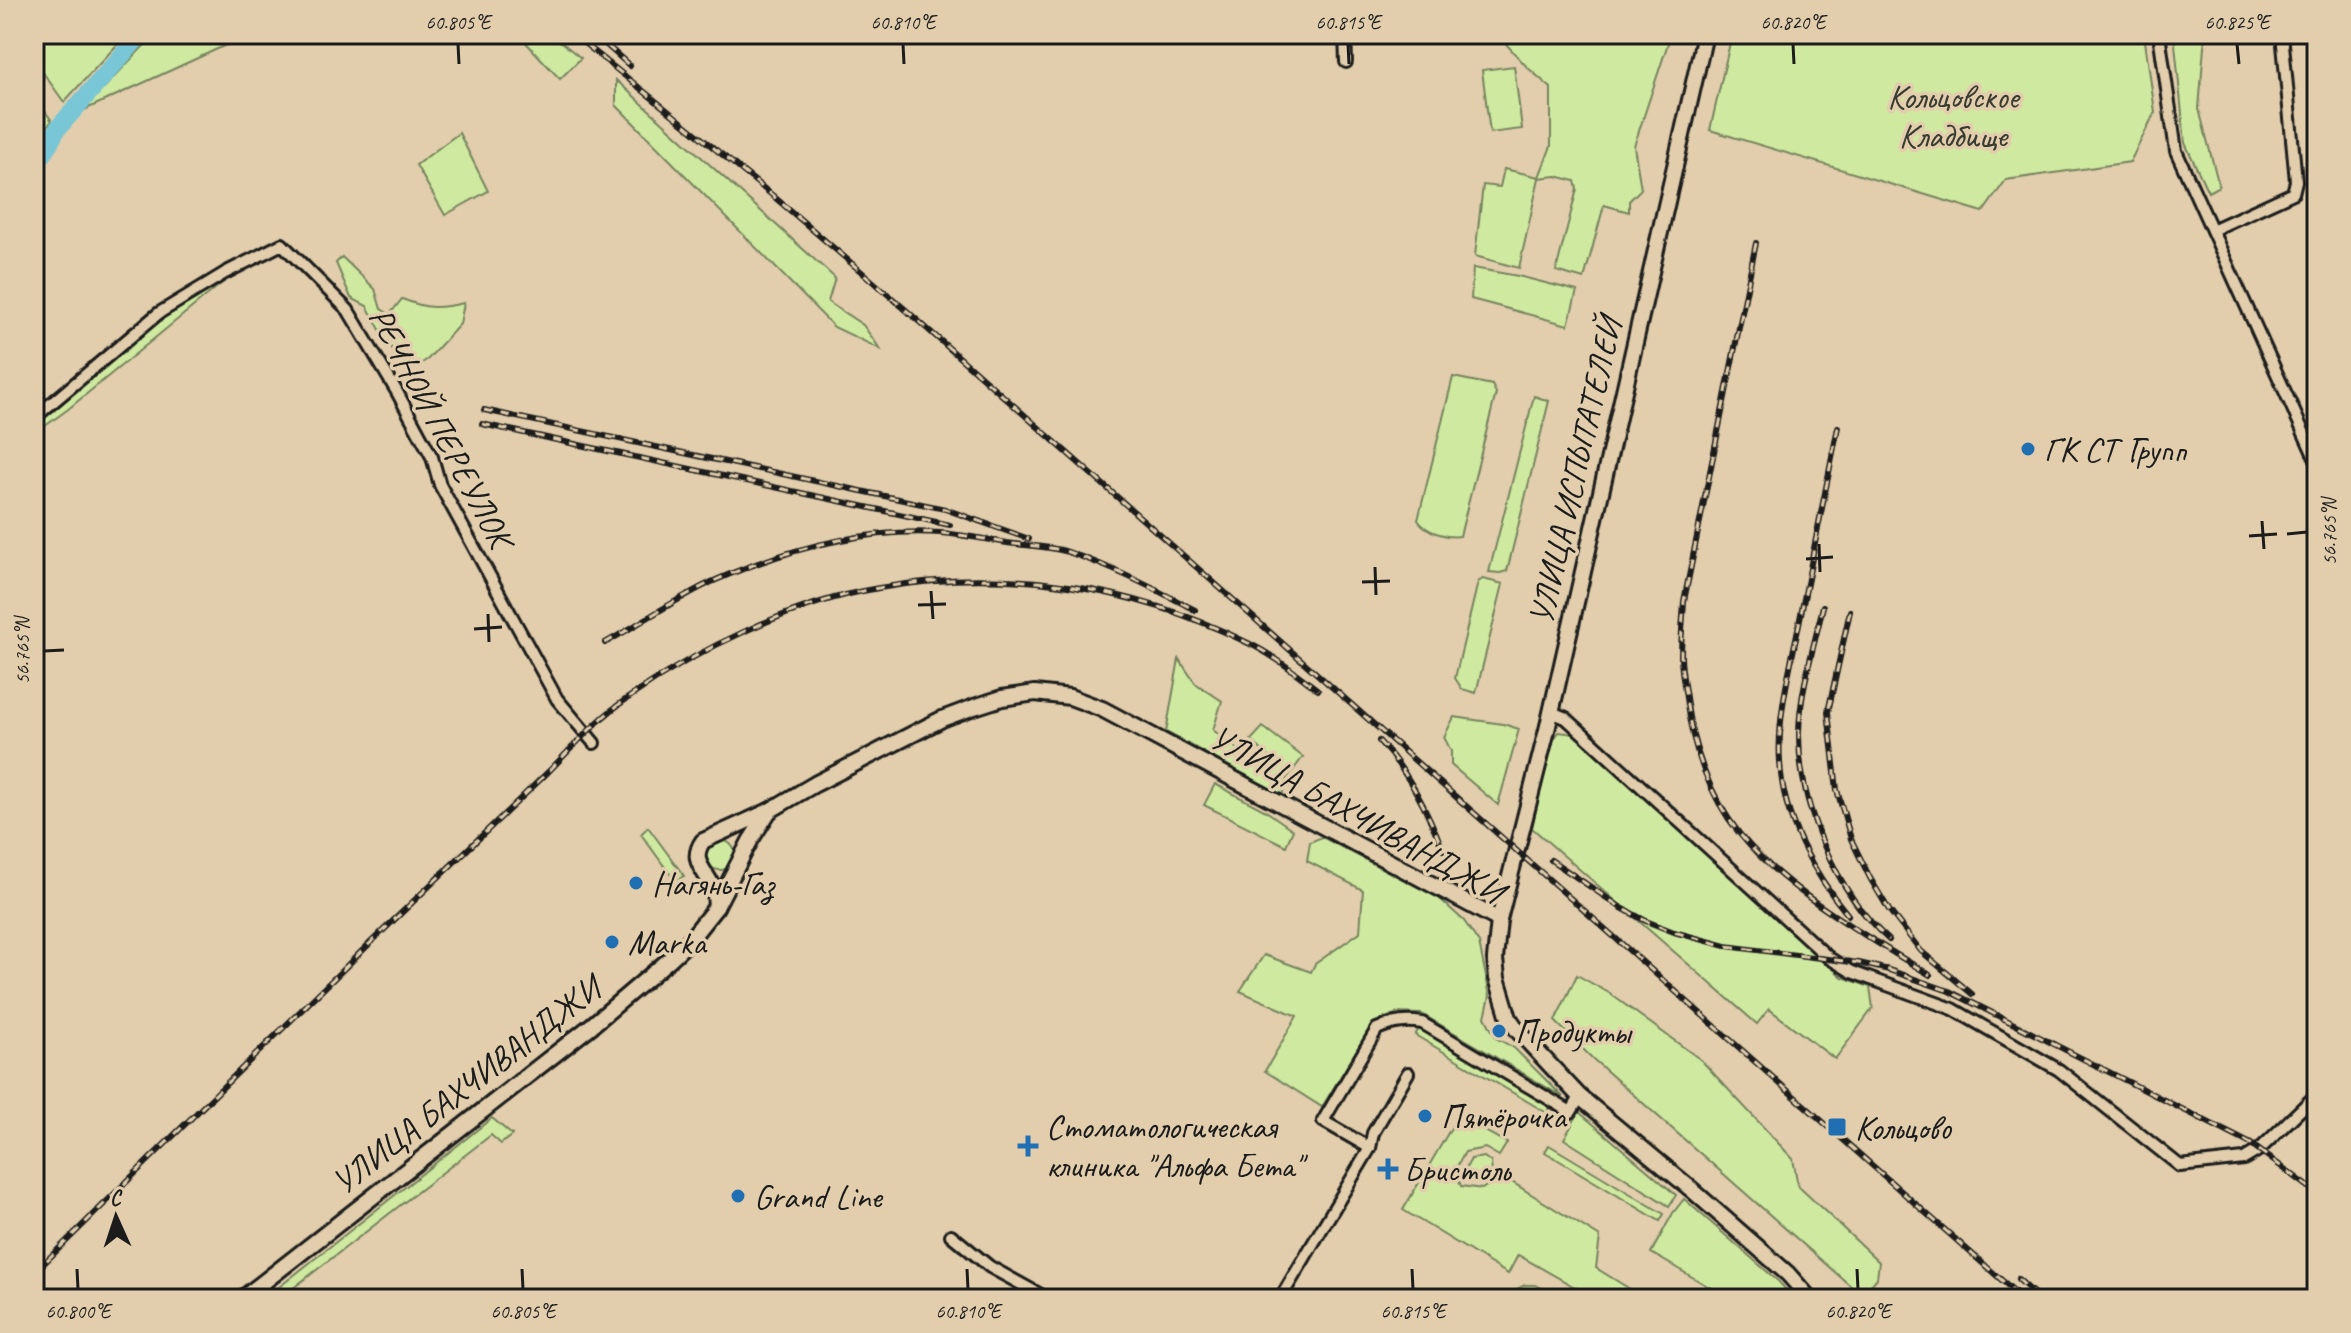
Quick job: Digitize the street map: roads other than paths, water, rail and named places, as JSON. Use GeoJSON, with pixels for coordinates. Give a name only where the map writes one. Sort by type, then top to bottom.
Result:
{"type":"FeatureCollection","features":[{"type":"Feature","properties":{"kind":"main road","name":"УЛИЦА ИСПЫТАТЕЛЕЙ"},"geometry":{"type":"LineString","coordinates":[[1499,920],[1551,712],[1705,34]]}},
{"type":"Feature","properties":{"kind":"main road","name":"УЛИЦА БАХЧИВАНДЖИ"},"geometry":{"type":"LineString","coordinates":[[716,907],[709,879],[698,862],[699,847],[703,841],[769,811],[942,719],[1002,698],[1035,693],[1070,697],[1102,709],[1499,920],[1496,969],[1501,996],[1517,1030],[1580,1097],[1735,1227],[1788,1274],[1810,1299]]}},
{"type":"Feature","properties":{"kind":"main road","name":"УЛИЦА БАХЧИВАНДЖИ"},"geometry":{"type":"LineString","coordinates":[[242,1299],[591,1026],[670,959],[716,907],[769,811]]}},
{"type":"Feature","properties":{"kind":"main road"},"geometry":{"type":"LineString","coordinates":[[719,834],[738,845],[739,861]]}},
{"type":"Feature","properties":{"kind":"main road"},"geometry":{"type":"LineString","coordinates":[[709,879],[717,881],[731,876]]}},
{"type":"Feature","properties":{"kind":"street"},"geometry":{"type":"LineString","coordinates":[[1345,34],[1346,62]]}},
{"type":"Feature","properties":{"kind":"street"},"geometry":{"type":"LineString","coordinates":[[2159,34],[2176,151],[2317,462]]}},
{"type":"Feature","properties":{"kind":"street"},"geometry":{"type":"LineString","coordinates":[[2212,230],[2293,193],[2296,181],[2282,34]]}},
{"type":"Feature","properties":{"kind":"street","name":"РЕЧНОЙ ПЕРЕУЛОК"},"geometry":{"type":"LineString","coordinates":[[34,418],[159,313],[225,273],[282,244],[348,310],[432,457],[440,485],[530,652],[557,699],[594,743]]}},
{"type":"Feature","properties":{"kind":"street"},"geometry":{"type":"LineString","coordinates":[[1551,712],[1566,718],[1829,958],[1852,972],[1953,1009],[2059,1070],[2180,1166],[2244,1159],[2259,1150],[2317,1094]]}},
{"type":"Feature","properties":{"kind":"street"},"geometry":{"type":"LineString","coordinates":[[1370,1148],[1323,1121],[1377,1029],[1389,1024],[1422,1023],[1571,1112],[1580,1097]]}},
{"type":"Feature","properties":{"kind":"street"},"geometry":{"type":"LineString","coordinates":[[1280,1299],[1370,1148],[1373,1133],[1408,1073]]}},
{"type":"Feature","properties":{"kind":"street"},"geometry":{"type":"LineString","coordinates":[[951,1235],[990,1267],[1048,1299]]}},
{"type":"Feature","properties":{"kind":"waterway"},"geometry":{"type":"LineString","coordinates":[[34,162],[43,155],[58,128],[141,34]]}},
{"type":"Feature","properties":{"kind":"railway"},"geometry":{"type":"LineString","coordinates":[[573,34],[772,195],[906,310],[2023,1299]]}},
{"type":"Feature","properties":{"kind":"railway"},"geometry":{"type":"LineString","coordinates":[[594,34],[630,66]]}},
{"type":"Feature","properties":{"kind":"railway"},"geometry":{"type":"LineString","coordinates":[[1756,243],[1684,601],[1681,661],[1693,734],[1719,803],[1758,854],[1828,911],[1930,975]]}},
{"type":"Feature","properties":{"kind":"railway"},"geometry":{"type":"LineString","coordinates":[[484,410],[945,509],[1029,539]]}},
{"type":"Feature","properties":{"kind":"railway"},"geometry":{"type":"LineString","coordinates":[[482,424],[950,525]]}},
{"type":"Feature","properties":{"kind":"railway"},"geometry":{"type":"LineString","coordinates":[[1838,427],[1785,693],[1780,727],[1780,762],[1787,804],[1802,844],[1823,881],[1848,915]]}},
{"type":"Feature","properties":{"kind":"railway"},"geometry":{"type":"LineString","coordinates":[[605,643],[716,580],[770,559],[826,543],[912,532],[966,536],[1061,550],[1116,571],[1195,610]]}},
{"type":"Feature","properties":{"kind":"railway"},"geometry":{"type":"LineString","coordinates":[[34,1273],[596,724],[655,680],[748,630],[814,604],[879,588],[973,579],[1020,581],[1113,595],[1203,623],[1265,652],[1318,690]]}},
{"type":"Feature","properties":{"kind":"railway"},"geometry":{"type":"LineString","coordinates":[[1823,606],[1800,716],[1800,759],[1805,788],[1813,817],[1837,872],[1852,898],[1889,940]]}},
{"type":"Feature","properties":{"kind":"railway"},"geometry":{"type":"LineString","coordinates":[[1850,611],[1828,712],[1837,790],[1851,839],[1889,910],[1921,951],[1972,994]]}},
{"type":"Feature","properties":{"kind":"railway"},"geometry":{"type":"LineString","coordinates":[[1379,741],[1416,792],[1443,850]]}},
{"type":"Feature","properties":{"kind":"railway"},"geometry":{"type":"LineString","coordinates":[[1551,860],[1620,907],[1674,932],[1726,946],[1859,963],[1949,991],[2251,1144],[2317,1193]]}},
{"type":"Feature","properties":{"kind":"railway"},"geometry":{"type":"LineString","coordinates":[[2018,1279],[2040,1299]]}},
{"type":"Feature","properties":{"kind":"place","name":"ГК СТ Групп"},"geometry":{"type":"Point","coordinates":[2028,449]}},
{"type":"Feature","properties":{"kind":"place","name":"Нагянь-Газ"},"geometry":{"type":"Point","coordinates":[636,883]}},
{"type":"Feature","properties":{"kind":"place","name":"Marka"},"geometry":{"type":"Point","coordinates":[612,942]}},
{"type":"Feature","properties":{"kind":"place","name":"Продукты"},"geometry":{"type":"Point","coordinates":[1499,1031]}},
{"type":"Feature","properties":{"kind":"place","name":"Пятёрочка"},"geometry":{"type":"Point","coordinates":[1425,1116]}},
{"type":"Feature","properties":{"kind":"place","name":"Кольцово"},"geometry":{"type":"Point","coordinates":[1837,1127]}},
{"type":"Feature","properties":{"kind":"place","name":"Стоматологическая клиника \"Альфа Бета\""},"geometry":{"type":"Point","coordinates":[1028,1146]}},
{"type":"Feature","properties":{"kind":"place","name":"Бристоль"},"geometry":{"type":"Point","coordinates":[1388,1169]}},
{"type":"Feature","properties":{"kind":"place","name":"Grand Line"},"geometry":{"type":"Point","coordinates":[738,1196]}},
{"type":"Feature","properties":{"kind":"park label","name":"Кольцовское Кладбище"},"geometry":{"type":"Point","coordinates":[1953,116]}}]}
